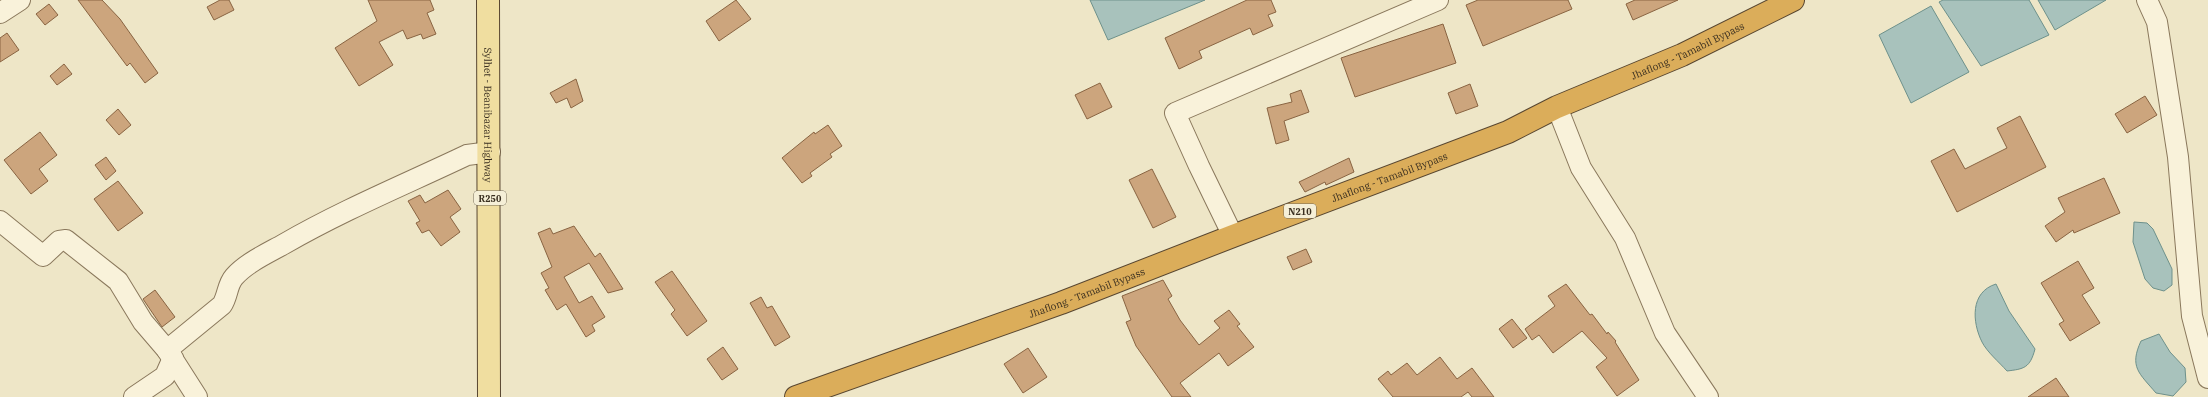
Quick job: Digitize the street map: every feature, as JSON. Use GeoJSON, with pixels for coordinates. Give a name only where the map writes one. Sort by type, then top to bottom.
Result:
{"type":"FeatureCollection","features":[{"type":"Feature","properties":{"kind":"highway","name":"Jhaflong - Tamabil Bypass"},"geometry":{"type":"LineString","coordinates":[[796,397],[1061,304],[1233,236],[1508,132],[1557,107],[1682,54],[1793,0]]}},
{"type":"Feature","properties":{"kind":"main road","name":"Sylhet - Beanibazar Highway"},"geometry":{"type":"LineString","coordinates":[[488,0],[490,152],[489,397]]}},
{"type":"Feature","properties":{"kind":"main road","name":"Sylhet - Beanibazar Highway"},"geometry":{"type":"LineString","coordinates":[[499,0],[500,397]]}},
{"type":"Feature","properties":{"kind":"street"},"geometry":{"type":"LineString","coordinates":[[0,13],[20,0]]}},
{"type":"Feature","properties":{"kind":"street"},"geometry":{"type":"LineString","coordinates":[[1233,236],[1175,113],[1438,0]]}},
{"type":"Feature","properties":{"kind":"street"},"geometry":{"type":"LineString","coordinates":[[2147,0],[2157,22],[2178,157],[2192,316],[2208,378]]}},
{"type":"Feature","properties":{"kind":"street"},"geometry":{"type":"LineString","coordinates":[[1557,107],[1581,168],[1625,238],[1665,333],[1708,397]]}},
{"type":"Feature","properties":{"kind":"street"},"geometry":{"type":"LineString","coordinates":[[134,397],[165,376],[170,354],[222,305],[226,298],[229,285],[234,277],[261,257],[325,221],[467,155],[490,152]]}},
{"type":"Feature","properties":{"kind":"street"},"geometry":{"type":"LineString","coordinates":[[0,221],[43,256],[59,241],[66,240],[118,280],[143,322],[170,354],[197,397]]}},
{"type":"Feature","properties":{"kind":"water"},"geometry":{"type":"Polygon","coordinates":[[[1090,0],[1205,0],[1108,40],[1090,0]]]}},
{"type":"Feature","properties":{"kind":"water"},"geometry":{"type":"Polygon","coordinates":[[[1943,0],[2029,0],[2049,35],[1981,66],[1939,2],[1943,0]]]}},
{"type":"Feature","properties":{"kind":"water"},"geometry":{"type":"Polygon","coordinates":[[[2038,0],[2106,0],[2055,30],[2038,0]]]}},
{"type":"Feature","properties":{"kind":"water"},"geometry":{"type":"Polygon","coordinates":[[[1931,6],[1969,72],[1911,103],[1879,35],[1931,6]]]}},
{"type":"Feature","properties":{"kind":"water"},"geometry":{"type":"Polygon","coordinates":[[[2134,222],[2147,223],[2153,229],[2172,269],[2172,285],[2164,291],[2153,288],[2145,279],[2133,242],[2134,222]]]}},
{"type":"Feature","properties":{"kind":"water"},"geometry":{"type":"Polygon","coordinates":[[[1996,284],[2009,311],[2035,349],[2031,360],[2022,368],[2007,371],[1993,357],[1982,342],[1976,326],[1976,308],[1981,294],[1996,284]]]}},
{"type":"Feature","properties":{"kind":"water"},"geometry":{"type":"Polygon","coordinates":[[[2159,334],[2170,352],[2185,368],[2186,382],[2173,396],[2156,393],[2141,375],[2136,364],[2136,357],[2141,341],[2159,334]]]}},
{"type":"Feature","properties":{"kind":"building"},"geometry":{"type":"Polygon","coordinates":[[[78,0],[102,0],[120,19],[158,73],[145,83],[130,63],[127,66],[78,0]]]}},
{"type":"Feature","properties":{"kind":"building"},"geometry":{"type":"Polygon","coordinates":[[[220,0],[229,0],[234,10],[214,20],[207,7],[220,0]]]}},
{"type":"Feature","properties":{"kind":"building"},"geometry":{"type":"Polygon","coordinates":[[[368,0],[430,0],[434,10],[427,13],[436,34],[423,39],[421,34],[407,39],[403,30],[379,42],[393,65],[359,86],[335,48],[377,21],[368,0]]]}},
{"type":"Feature","properties":{"kind":"building"},"geometry":{"type":"Polygon","coordinates":[[[736,0],[751,19],[719,41],[706,21],[736,0]]]}},
{"type":"Feature","properties":{"kind":"building"},"geometry":{"type":"Polygon","coordinates":[[[1247,0],[1271,0],[1276,12],[1268,15],[1273,26],[1253,35],[1250,28],[1199,51],[1202,58],[1179,69],[1165,38],[1247,0]]]}},
{"type":"Feature","properties":{"kind":"building"},"geometry":{"type":"Polygon","coordinates":[[[1478,0],[1568,0],[1572,9],[1483,46],[1466,5],[1478,0]]]}},
{"type":"Feature","properties":{"kind":"building"},"geometry":{"type":"Polygon","coordinates":[[[1635,0],[1678,0],[1633,20],[1626,4],[1635,0]]]}},
{"type":"Feature","properties":{"kind":"building"},"geometry":{"type":"Polygon","coordinates":[[[49,4],[58,15],[45,25],[36,14],[49,4]]]}},
{"type":"Feature","properties":{"kind":"building"},"geometry":{"type":"Polygon","coordinates":[[[1443,24],[1456,63],[1355,97],[1341,58],[1443,24]]]}},
{"type":"Feature","properties":{"kind":"building"},"geometry":{"type":"Polygon","coordinates":[[[7,33],[19,50],[0,62],[0,38],[7,33]]]}},
{"type":"Feature","properties":{"kind":"building"},"geometry":{"type":"Polygon","coordinates":[[[64,64],[72,74],[57,85],[50,76],[64,64]]]}},
{"type":"Feature","properties":{"kind":"building"},"geometry":{"type":"Polygon","coordinates":[[[576,79],[583,101],[571,108],[567,98],[556,103],[550,93],[576,79]]]}},
{"type":"Feature","properties":{"kind":"building"},"geometry":{"type":"Polygon","coordinates":[[[1100,83],[1112,107],[1087,119],[1075,95],[1100,83]]]}},
{"type":"Feature","properties":{"kind":"building"},"geometry":{"type":"Polygon","coordinates":[[[1470,84],[1478,106],[1456,114],[1448,93],[1470,84]]]}},
{"type":"Feature","properties":{"kind":"building"},"geometry":{"type":"Polygon","coordinates":[[[1301,90],[1309,112],[1284,121],[1289,140],[1276,144],[1267,108],[1292,102],[1290,94],[1301,90]]]}},
{"type":"Feature","properties":{"kind":"building"},"geometry":{"type":"Polygon","coordinates":[[[2145,96],[2157,115],[2127,133],[2115,114],[2145,96]]]}},
{"type":"Feature","properties":{"kind":"building"},"geometry":{"type":"Polygon","coordinates":[[[118,109],[131,125],[119,135],[106,120],[118,109]]]}},
{"type":"Feature","properties":{"kind":"building"},"geometry":{"type":"Polygon","coordinates":[[[2020,116],[2046,167],[1957,212],[1931,161],[1954,149],[1965,169],[2007,148],[1997,128],[2020,116]]]}},
{"type":"Feature","properties":{"kind":"building"},"geometry":{"type":"Polygon","coordinates":[[[828,125],[842,146],[830,154],[832,157],[810,173],[812,176],[802,183],[782,158],[814,132],[815,134],[828,125]]]}},
{"type":"Feature","properties":{"kind":"building"},"geometry":{"type":"Polygon","coordinates":[[[40,132],[57,155],[39,169],[48,181],[31,194],[4,160],[40,132]]]}},
{"type":"Feature","properties":{"kind":"building"},"geometry":{"type":"Polygon","coordinates":[[[106,157],[116,171],[106,180],[95,165],[106,157]]]}},
{"type":"Feature","properties":{"kind":"building"},"geometry":{"type":"Polygon","coordinates":[[[1349,158],[1354,172],[1326,185],[1325,182],[1305,192],[1299,182],[1349,158]]]}},
{"type":"Feature","properties":{"kind":"building"},"geometry":{"type":"Polygon","coordinates":[[[1152,169],[1176,217],[1153,228],[1129,180],[1152,169]]]}},
{"type":"Feature","properties":{"kind":"building"},"geometry":{"type":"Polygon","coordinates":[[[2104,178],[2120,213],[2074,233],[2073,230],[2056,242],[2045,226],[2065,212],[2058,198],[2104,178]]]}},
{"type":"Feature","properties":{"kind":"building"},"geometry":{"type":"Polygon","coordinates":[[[118,181],[143,213],[118,231],[94,199],[118,181]]]}},
{"type":"Feature","properties":{"kind":"building"},"geometry":{"type":"Polygon","coordinates":[[[448,190],[461,209],[450,217],[460,232],[441,246],[429,230],[422,233],[416,223],[420,221],[408,201],[420,195],[425,203],[448,190]]]}},
{"type":"Feature","properties":{"kind":"building"},"geometry":{"type":"Polygon","coordinates":[[[574,226],[595,257],[600,253],[623,289],[608,293],[589,263],[564,277],[579,303],[592,296],[605,317],[592,325],[595,331],[586,337],[566,304],[557,310],[545,290],[549,288],[541,273],[552,267],[538,233],[550,228],[553,234],[574,226]]]}},
{"type":"Feature","properties":{"kind":"building"},"geometry":{"type":"Polygon","coordinates":[[[1306,249],[1312,262],[1293,270],[1287,257],[1306,249]]]}},
{"type":"Feature","properties":{"kind":"building"},"geometry":{"type":"Polygon","coordinates":[[[2078,261],[2094,288],[2082,295],[2100,323],[2070,341],[2059,324],[2064,321],[2041,283],[2078,261]]]}},
{"type":"Feature","properties":{"kind":"building"},"geometry":{"type":"Polygon","coordinates":[[[672,271],[707,321],[687,336],[671,314],[675,310],[655,282],[672,271]]]}},
{"type":"Feature","properties":{"kind":"building"},"geometry":{"type":"Polygon","coordinates":[[[1163,280],[1172,296],[1168,299],[1180,320],[1199,345],[1220,328],[1214,321],[1229,310],[1240,324],[1237,326],[1254,347],[1228,366],[1219,353],[1180,383],[1191,397],[1172,397],[1136,346],[1126,322],[1131,320],[1122,296],[1163,280]]]}},
{"type":"Feature","properties":{"kind":"building"},"geometry":{"type":"Polygon","coordinates":[[[1566,284],[1590,315],[1592,314],[1607,334],[1608,332],[1616,341],[1615,342],[1639,380],[1617,396],[1596,367],[1607,358],[1582,331],[1553,353],[1539,335],[1532,340],[1525,329],[1555,306],[1548,296],[1566,284]]]}},
{"type":"Feature","properties":{"kind":"building"},"geometry":{"type":"Polygon","coordinates":[[[155,290],[175,317],[162,327],[143,299],[155,290]]]}},
{"type":"Feature","properties":{"kind":"building"},"geometry":{"type":"Polygon","coordinates":[[[761,297],[767,308],[772,306],[790,337],[775,346],[750,303],[761,297]]]}},
{"type":"Feature","properties":{"kind":"building"},"geometry":{"type":"Polygon","coordinates":[[[1512,319],[1527,338],[1513,348],[1499,329],[1512,319]]]}},
{"type":"Feature","properties":{"kind":"building"},"geometry":{"type":"Polygon","coordinates":[[[723,347],[738,369],[722,380],[707,359],[723,347]]]}},
{"type":"Feature","properties":{"kind":"building"},"geometry":{"type":"Polygon","coordinates":[[[1028,348],[1047,377],[1023,393],[1004,364],[1028,348]]]}},
{"type":"Feature","properties":{"kind":"building"},"geometry":{"type":"Polygon","coordinates":[[[1440,357],[1457,379],[1472,368],[1494,397],[1472,397],[1468,392],[1461,397],[1393,397],[1378,379],[1388,371],[1391,375],[1407,363],[1417,375],[1440,357]]]}},
{"type":"Feature","properties":{"kind":"building"},"geometry":{"type":"Polygon","coordinates":[[[2056,378],[2069,397],[2028,397],[2056,378]]]}}]}
